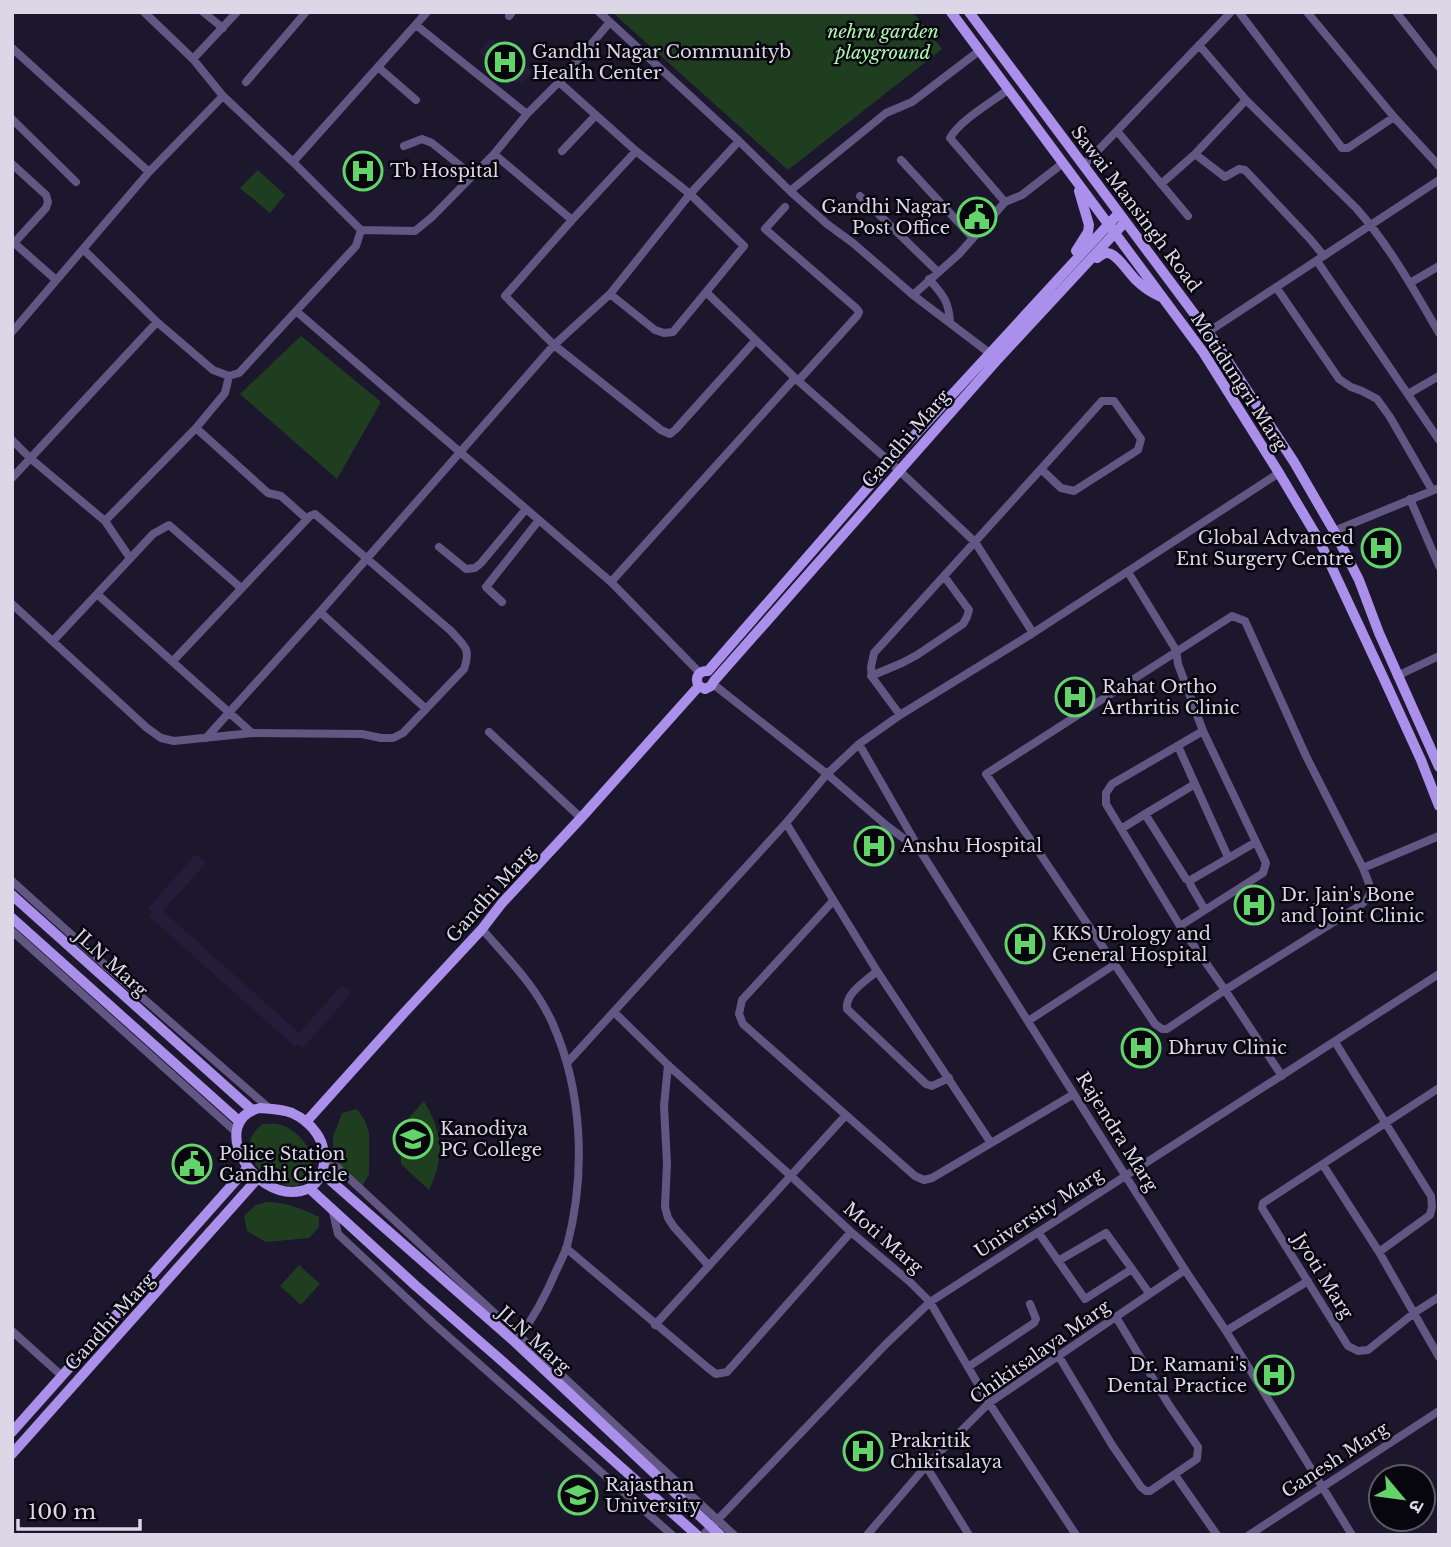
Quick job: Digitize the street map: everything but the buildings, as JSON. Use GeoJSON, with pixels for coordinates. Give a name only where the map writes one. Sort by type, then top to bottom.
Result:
{"type":"FeatureCollection","features":[{"type":"Feature","properties":{"kind":"main road","name":"Motidungri Marg"},"geometry":{"type":"LineString","coordinates":[[951,12],[1203,352],[1279,473],[1319,540],[1389,690],[1439,806]]}},
{"type":"Feature","properties":{"kind":"main road","name":"Sawai Mansingh Road"},"geometry":{"type":"LineString","coordinates":[[975,14],[1208,332],[1294,462],[1359,580],[1397,676],[1439,767]]}},
{"type":"Feature","properties":{"kind":"main road"},"geometry":{"type":"LineString","coordinates":[[704,672],[713,675],[714,682],[709,688],[702,688],[697,681],[704,672],[890,462],[994,356],[1053,283],[1088,232],[1089,226],[1077,183]]}},
{"type":"Feature","properties":{"kind":"main road"},"geometry":{"type":"LineString","coordinates":[[1053,283],[1122,217]]}},
{"type":"Feature","properties":{"kind":"main road","name":"Gandhi Marg"},"geometry":{"type":"LineString","coordinates":[[714,682],[899,471],[994,356],[1086,265],[1111,229]]}},
{"type":"Feature","properties":{"kind":"main road"},"geometry":{"type":"LineString","coordinates":[[1086,265],[1103,253],[1111,254],[1151,293],[1165,299]]}},
{"type":"Feature","properties":{"kind":"main road","name":"Gandhi Marg"},"geometry":{"type":"LineString","coordinates":[[306,1122],[699,686]]}},
{"type":"Feature","properties":{"kind":"main road","name":"JLN Marg"},"geometry":{"type":"LineString","coordinates":[[12,895],[251,1110]]}},
{"type":"Feature","properties":{"kind":"main road","name":"JLN Marg"},"geometry":{"type":"LineString","coordinates":[[12,918],[240,1122]]}},
{"type":"Feature","properties":{"kind":"main road"},"geometry":{"type":"LineString","coordinates":[[251,1110],[281,1110],[294,1114],[317,1134],[324,1156],[322,1173],[317,1183],[309,1188],[279,1191],[265,1184],[248,1167],[239,1151],[236,1132],[240,1122],[251,1110]]}},
{"type":"Feature","properties":{"kind":"main road","name":"Gandhi Marg"},"geometry":{"type":"LineString","coordinates":[[12,1432],[248,1167]]}},
{"type":"Feature","properties":{"kind":"main road","name":"JLN Marg"},"geometry":{"type":"LineString","coordinates":[[322,1173],[517,1340],[714,1523],[720,1535]]}},
{"type":"Feature","properties":{"kind":"main road","name":"Gandhi Marg"},"geometry":{"type":"LineString","coordinates":[[12,1454],[258,1178]]}},
{"type":"Feature","properties":{"kind":"main road","name":"JLN Marg"},"geometry":{"type":"LineString","coordinates":[[309,1188],[697,1535]]}},
{"type":"Feature","properties":{"kind":"street"},"geometry":{"type":"LineString","coordinates":[[144,12],[193,59],[223,96],[361,230],[415,231],[432,217],[559,82],[610,22]]}},
{"type":"Feature","properties":{"kind":"street"},"geometry":{"type":"LineString","coordinates":[[203,12],[223,28]]}},
{"type":"Feature","properties":{"kind":"street"},"geometry":{"type":"LineString","coordinates":[[193,59],[237,12]]}},
{"type":"Feature","properties":{"kind":"street"},"geometry":{"type":"LineString","coordinates":[[246,82],[306,12]]}},
{"type":"Feature","properties":{"kind":"street"},"geometry":{"type":"LineString","coordinates":[[293,162],[427,12]]}},
{"type":"Feature","properties":{"kind":"street"},"geometry":{"type":"LineString","coordinates":[[599,12],[790,191],[913,295],[994,356]]}},
{"type":"Feature","properties":{"kind":"street"},"geometry":{"type":"LineString","coordinates":[[1084,165],[1231,12]]}},
{"type":"Feature","properties":{"kind":"street"},"geometry":{"type":"LineString","coordinates":[[1239,12],[1342,148],[1348,148],[1394,117]]}},
{"type":"Feature","properties":{"kind":"street"},"geometry":{"type":"LineString","coordinates":[[1307,12],[1394,117],[1439,166]]}},
{"type":"Feature","properties":{"kind":"street"},"geometry":{"type":"LineString","coordinates":[[1396,12],[1439,67]]}},
{"type":"Feature","properties":{"kind":"street"},"geometry":{"type":"LineString","coordinates":[[416,24],[527,114]]}},
{"type":"Feature","properties":{"kind":"street"},"geometry":{"type":"LineString","coordinates":[[1199,45],[1247,100],[1370,224],[1439,332]]}},
{"type":"Feature","properties":{"kind":"street"},"geometry":{"type":"LineString","coordinates":[[12,48],[149,172]]}},
{"type":"Feature","properties":{"kind":"street"},"geometry":{"type":"LineString","coordinates":[[790,191],[886,113],[912,102],[979,51]]}},
{"type":"Feature","properties":{"kind":"street"},"geometry":{"type":"LineString","coordinates":[[378,66],[416,100]]}},
{"type":"Feature","properties":{"kind":"street"},"geometry":{"type":"LineString","coordinates":[[559,82],[690,194],[744,246],[673,332],[655,330],[610,294]]}},
{"type":"Feature","properties":{"kind":"street"},"geometry":{"type":"LineString","coordinates":[[1005,202],[950,138],[961,125],[1009,89]]}},
{"type":"Feature","properties":{"kind":"street"},"geometry":{"type":"LineString","coordinates":[[12,332],[149,172],[223,96]]}},
{"type":"Feature","properties":{"kind":"street"},"geometry":{"type":"LineString","coordinates":[[1161,184],[1195,154],[1247,100]]}},
{"type":"Feature","properties":{"kind":"street"},"geometry":{"type":"LineString","coordinates":[[562,151],[596,115]]}},
{"type":"Feature","properties":{"kind":"street"},"geometry":{"type":"LineString","coordinates":[[12,120],[76,182]]}},
{"type":"Feature","properties":{"kind":"street"},"geometry":{"type":"LineString","coordinates":[[1117,131],[1188,216]]}},
{"type":"Feature","properties":{"kind":"street"},"geometry":{"type":"LineString","coordinates":[[404,146],[422,139],[432,143],[472,175]]}},
{"type":"Feature","properties":{"kind":"street"},"geometry":{"type":"LineString","coordinates":[[206,738],[554,345],[610,294],[690,194],[739,141]]}},
{"type":"Feature","properties":{"kind":"street"},"geometry":{"type":"LineString","coordinates":[[636,150],[505,296],[554,345],[661,430],[670,434],[755,341]]}},
{"type":"Feature","properties":{"kind":"street"},"geometry":{"type":"LineString","coordinates":[[494,153],[572,220]]}},
{"type":"Feature","properties":{"kind":"street"},"geometry":{"type":"LineString","coordinates":[[1195,154],[1225,177],[1239,169],[1245,170],[1302,230],[1439,440]]}},
{"type":"Feature","properties":{"kind":"street"},"geometry":{"type":"LineString","coordinates":[[901,159],[972,237]]}},
{"type":"Feature","properties":{"kind":"street"},"geometry":{"type":"LineString","coordinates":[[913,295],[959,254],[1005,202],[1021,195],[1063,163]]}},
{"type":"Feature","properties":{"kind":"street"},"geometry":{"type":"LineString","coordinates":[[12,164],[46,195],[48,202],[47,208],[13,242],[56,280]]}},
{"type":"Feature","properties":{"kind":"street"},"geometry":{"type":"LineString","coordinates":[[1208,332],[1439,180]]}},
{"type":"Feature","properties":{"kind":"street"},"geometry":{"type":"LineString","coordinates":[[860,196],[938,272]]}},
{"type":"Feature","properties":{"kind":"street"},"geometry":{"type":"LineString","coordinates":[[611,582],[859,312],[765,229],[785,207]]}},
{"type":"Feature","properties":{"kind":"street"},"geometry":{"type":"LineString","coordinates":[[83,249],[156,322],[214,370],[229,376],[239,373],[356,246],[361,230]]}},
{"type":"Feature","properties":{"kind":"street"},"geometry":{"type":"LineString","coordinates":[[1410,284],[1439,266]]}},
{"type":"Feature","properties":{"kind":"street"},"geometry":{"type":"LineString","coordinates":[[929,279],[946,299],[950,310],[950,323]]}},
{"type":"Feature","properties":{"kind":"street"},"geometry":{"type":"LineString","coordinates":[[1276,287],[1339,379],[1377,399],[1435,489],[1334,531]]}},
{"type":"Feature","properties":{"kind":"street"},"geometry":{"type":"LineString","coordinates":[[707,293],[755,341],[975,542],[1033,633]]}},
{"type":"Feature","properties":{"kind":"street"},"geometry":{"type":"LineString","coordinates":[[296,311],[611,582],[704,672]]}},
{"type":"Feature","properties":{"kind":"street"},"geometry":{"type":"LineString","coordinates":[[12,478],[156,322]]}},
{"type":"Feature","properties":{"kind":"street"},"geometry":{"type":"LineString","coordinates":[[105,521],[196,428],[225,393],[229,376]]}},
{"type":"Feature","properties":{"kind":"street"},"geometry":{"type":"LineString","coordinates":[[1408,394],[1439,376]]}},
{"type":"Feature","properties":{"kind":"street"},"geometry":{"type":"LineString","coordinates":[[900,715],[872,676],[874,653],[1102,401],[1114,401],[1141,439],[1138,450],[1074,491],[1061,488],[1041,469]]}},
{"type":"Feature","properties":{"kind":"street"},"geometry":{"type":"LineString","coordinates":[[196,428],[268,493],[281,496],[307,519]]}},
{"type":"Feature","properties":{"kind":"street"},"geometry":{"type":"LineString","coordinates":[[12,440],[105,521],[130,558]]}},
{"type":"Feature","properties":{"kind":"street"},"geometry":{"type":"LineString","coordinates":[[567,1063],[786,823],[827,774],[859,744],[900,715],[1033,633],[1279,473]]}},
{"type":"Feature","properties":{"kind":"street"},"geometry":{"type":"LineString","coordinates":[[1410,499],[1439,566]]}},
{"type":"Feature","properties":{"kind":"street"},"geometry":{"type":"LineString","coordinates":[[439,547],[466,569],[475,568],[526,509]]}},
{"type":"Feature","properties":{"kind":"street"},"geometry":{"type":"LineString","coordinates":[[12,604],[146,728],[161,738],[174,741],[252,733],[362,734],[393,738],[403,733],[464,669],[468,657],[466,648],[451,631],[314,514],[173,662]]}},
{"type":"Feature","properties":{"kind":"street"},"geometry":{"type":"LineString","coordinates":[[502,602],[486,587],[539,520]]}},
{"type":"Feature","properties":{"kind":"street"},"geometry":{"type":"LineString","coordinates":[[52,641],[152,534],[169,525],[241,588]]}},
{"type":"Feature","properties":{"kind":"street"},"geometry":{"type":"LineString","coordinates":[[1128,572],[1176,650],[1178,664],[1203,732],[1266,863],[1263,873],[1180,926]]}},
{"type":"Feature","properties":{"kind":"street"},"geometry":{"type":"LineString","coordinates":[[872,676],[917,655],[963,624],[969,610],[944,576]]}},
{"type":"Feature","properties":{"kind":"street"},"geometry":{"type":"LineString","coordinates":[[97,594],[252,733]]}},
{"type":"Feature","properties":{"kind":"street"},"geometry":{"type":"LineString","coordinates":[[320,612],[426,709]]}},
{"type":"Feature","properties":{"kind":"street"},"geometry":{"type":"LineString","coordinates":[[1232,616],[1245,621],[1306,756],[1371,889],[1361,905],[1162,1030],[1114,965],[986,774],[1176,650],[1232,616]]}},
{"type":"Feature","properties":{"kind":"street"},"geometry":{"type":"LineString","coordinates":[[1397,676],[1438,659]]}},
{"type":"Feature","properties":{"kind":"street"},"geometry":{"type":"LineString","coordinates":[[714,682],[921,852]]}},
{"type":"Feature","properties":{"kind":"street"},"geometry":{"type":"LineString","coordinates":[[489,732],[581,818]]}},
{"type":"Feature","properties":{"kind":"street"},"geometry":{"type":"LineString","coordinates":[[1203,732],[1112,784],[1106,793],[1106,804],[1180,926],[1282,1076]]}},
{"type":"Feature","properties":{"kind":"street","name":"Rajendra Marg"},"geometry":{"type":"LineString","coordinates":[[859,744],[921,852],[1226,1331],[1352,1535]]}},
{"type":"Feature","properties":{"kind":"street"},"geometry":{"type":"LineString","coordinates":[[1178,746],[1228,857]]}},
{"type":"Feature","properties":{"kind":"street"},"geometry":{"type":"LineString","coordinates":[[1121,829],[1195,784]]}},
{"type":"Feature","properties":{"kind":"street"},"geometry":{"type":"LineString","coordinates":[[1145,814],[1205,910]]}},
{"type":"Feature","properties":{"kind":"street"},"geometry":{"type":"LineString","coordinates":[[786,823],[877,971],[991,1143]]}},
{"type":"Feature","properties":{"kind":"street"},"geometry":{"type":"LineString","coordinates":[[1363,868],[1439,836]]}},
{"type":"Feature","properties":{"kind":"street"},"geometry":{"type":"LineString","coordinates":[[1189,881],[1256,842]]}},
{"type":"Feature","properties":{"kind":"street"},"geometry":{"type":"LineString","coordinates":[[12,881],[270,1109]]}},
{"type":"Feature","properties":{"kind":"street"},"geometry":{"type":"LineString","coordinates":[[833,901],[741,1000],[739,1014],[743,1024],[915,1176],[924,1180],[932,1178],[1074,1094]]}},
{"type":"Feature","properties":{"kind":"street"},"geometry":{"type":"LineString","coordinates":[[324,1156],[517,1340],[548,1290],[566,1248],[575,1200],[579,1153],[575,1102],[567,1063],[552,1022],[528,981],[482,929]]}},
{"type":"Feature","properties":{"kind":"street"},"geometry":{"type":"LineString","coordinates":[[12,931],[236,1132]]}},
{"type":"Feature","properties":{"kind":"street"},"geometry":{"type":"LineString","coordinates":[[1028,1021],[1114,965]]}},
{"type":"Feature","properties":{"kind":"street"},"geometry":{"type":"LineString","coordinates":[[877,971],[848,998],[847,1009],[926,1084],[932,1086],[949,1078]]}},
{"type":"Feature","properties":{"kind":"street","name":"University Marg"},"geometry":{"type":"LineString","coordinates":[[703,1535],[886,1344],[930,1302],[1439,974]]}},
{"type":"Feature","properties":{"kind":"street","name":"Moti Marg"},"geometry":{"type":"LineString","coordinates":[[614,1013],[667,1065],[930,1302],[989,1403],[1076,1535]]}},
{"type":"Feature","properties":{"kind":"street"},"geometry":{"type":"LineString","coordinates":[[1335,1042],[1432,1196],[1430,1215],[1379,1252]]}},
{"type":"Feature","properties":{"kind":"street"},"geometry":{"type":"LineString","coordinates":[[667,1065],[664,1106],[667,1163],[665,1207],[674,1227],[709,1266]]}},
{"type":"Feature","properties":{"kind":"street"},"geometry":{"type":"LineString","coordinates":[[1439,1088],[1323,1165],[1379,1252],[1439,1357]]}},
{"type":"Feature","properties":{"kind":"street"},"geometry":{"type":"LineString","coordinates":[[655,1325],[846,1115]]}},
{"type":"Feature","properties":{"kind":"street","name":"Jyoti Marg"},"geometry":{"type":"LineString","coordinates":[[1323,1165],[1263,1203],[1262,1208],[1348,1346],[1358,1351],[1368,1350],[1414,1313]]}},
{"type":"Feature","properties":{"kind":"street"},"geometry":{"type":"LineString","coordinates":[[332,1208],[338,1234],[346,1243],[672,1535]]}},
{"type":"Feature","properties":{"kind":"street"},"geometry":{"type":"LineString","coordinates":[[566,1248],[716,1374],[727,1371],[851,1232]]}},
{"type":"Feature","properties":{"kind":"street"},"geometry":{"type":"LineString","coordinates":[[1038,1232],[1085,1299],[1132,1269]]}},
{"type":"Feature","properties":{"kind":"street"},"geometry":{"type":"LineString","coordinates":[[1058,1261],[1106,1233],[1149,1293]]}},
{"type":"Feature","properties":{"kind":"street","name":"Chikitsalaya Marg"},"geometry":{"type":"LineString","coordinates":[[867,1535],[926,1466],[989,1403],[1185,1270]]}},
{"type":"Feature","properties":{"kind":"street"},"geometry":{"type":"LineString","coordinates":[[1226,1331],[1308,1282]]}},
{"type":"Feature","properties":{"kind":"street"},"geometry":{"type":"LineString","coordinates":[[1414,1313],[1439,1297]]}},
{"type":"Feature","properties":{"kind":"street"},"geometry":{"type":"LineString","coordinates":[[968,1367],[1034,1323],[1036,1319],[1030,1304]]}},
{"type":"Feature","properties":{"kind":"street"},"geometry":{"type":"LineString","coordinates":[[1058,1355],[1112,1445],[1141,1487],[1150,1491],[1175,1475],[1197,1459],[1198,1447],[1169,1405],[1116,1317]]}},
{"type":"Feature","properties":{"kind":"street"},"geometry":{"type":"LineString","coordinates":[[12,1331],[62,1376]]}},
{"type":"Feature","properties":{"kind":"street","name":"Ganesh Marg"},"geometry":{"type":"LineString","coordinates":[[1249,1535],[1439,1411]]}},
{"type":"Feature","properties":{"kind":"street"},"geometry":{"type":"LineString","coordinates":[[926,1466],[969,1535]]}},
{"type":"Feature","properties":{"kind":"street"},"geometry":{"type":"LineString","coordinates":[[1175,1475],[1217,1535]]}},
{"type":"Feature","properties":{"kind":"street"},"geometry":{"type":"LineString","coordinates":[[714,1523],[734,1535]]}},
{"type":"Feature","properties":{"kind":"shaded area","name":"Gandhi Nagar Communityb Health Center"},"geometry":{"type":"Polygon","coordinates":[[[491,38],[532,72],[522,84],[518,80],[516,83],[478,52],[491,38]]]}},
{"type":"Feature","properties":{"kind":"shaded area"},"geometry":{"type":"Polygon","coordinates":[[[196,854],[206,863],[163,911],[299,1033],[342,985],[352,993],[303,1048],[298,1044],[295,1047],[149,916],[152,912],[148,908],[196,854]]]}},
{"type":"Feature","properties":{"kind":"green space","name":"nehru garden playground"},"geometry":{"type":"Polygon","coordinates":[[[612,12],[913,12],[942,49],[788,170],[612,12]]]}},
{"type":"Feature","properties":{"kind":"green space"},"geometry":{"type":"Polygon","coordinates":[[[258,170],[285,195],[270,213],[240,188],[258,170]]]}},
{"type":"Feature","properties":{"kind":"green space"},"geometry":{"type":"Polygon","coordinates":[[[301,336],[381,402],[337,479],[240,394],[301,336]]]}},
{"type":"Feature","properties":{"kind":"green space"},"geometry":{"type":"Polygon","coordinates":[[[424,1101],[435,1124],[440,1145],[438,1166],[429,1190],[401,1164],[398,1130],[424,1101]]]}},
{"type":"Feature","properties":{"kind":"green space"},"geometry":{"type":"Polygon","coordinates":[[[357,1109],[369,1133],[369,1174],[362,1187],[334,1160],[333,1137],[342,1113],[357,1109]]]}},
{"type":"Feature","properties":{"kind":"green space"},"geometry":{"type":"Polygon","coordinates":[[[263,1124],[284,1126],[297,1134],[307,1146],[312,1167],[302,1183],[290,1186],[277,1182],[264,1174],[255,1163],[250,1150],[252,1137],[263,1124]]]}},
{"type":"Feature","properties":{"kind":"green space"},"geometry":{"type":"Polygon","coordinates":[[[267,1202],[287,1205],[319,1217],[319,1227],[309,1238],[266,1242],[247,1231],[244,1216],[256,1205],[267,1202]]]}},
{"type":"Feature","properties":{"kind":"green space"},"geometry":{"type":"Polygon","coordinates":[[[299,1265],[320,1284],[301,1305],[280,1286],[299,1265]]]}},
{"type":"Feature","properties":{"kind":"place","name":"Gandhi Nagar Communityb Health Center"},"geometry":{"type":"Point","coordinates":[505,62]}},
{"type":"Feature","properties":{"kind":"place","name":"Tb Hospital"},"geometry":{"type":"Point","coordinates":[363,171]}},
{"type":"Feature","properties":{"kind":"place","name":"Gandhi Nagar Post Office"},"geometry":{"type":"Point","coordinates":[977,217]}},
{"type":"Feature","properties":{"kind":"place","name":"Global Advanced Ent Surgery Centre"},"geometry":{"type":"Point","coordinates":[1381,548]}},
{"type":"Feature","properties":{"kind":"place","name":"Rahat Ortho Arthritis Clinic"},"geometry":{"type":"Point","coordinates":[1075,697]}},
{"type":"Feature","properties":{"kind":"place","name":"Anshu Hospital"},"geometry":{"type":"Point","coordinates":[874,846]}},
{"type":"Feature","properties":{"kind":"place","name":"Dr. Jain's Bone and Joint Clinic"},"geometry":{"type":"Point","coordinates":[1254,905]}},
{"type":"Feature","properties":{"kind":"place","name":"KKS Urology and General Hospital"},"geometry":{"type":"Point","coordinates":[1025,944]}},
{"type":"Feature","properties":{"kind":"place","name":"Dhruv Clinic"},"geometry":{"type":"Point","coordinates":[1141,1048]}},
{"type":"Feature","properties":{"kind":"place","name":"Kanodiya PG College"},"geometry":{"type":"Point","coordinates":[413,1139]}},
{"type":"Feature","properties":{"kind":"place","name":"Police Station Gandhi Circle"},"geometry":{"type":"Point","coordinates":[192,1164]}},
{"type":"Feature","properties":{"kind":"place","name":"Dr. Ramani's Dental Practice"},"geometry":{"type":"Point","coordinates":[1274,1375]}},
{"type":"Feature","properties":{"kind":"place","name":"Prakritik Chikitsalaya"},"geometry":{"type":"Point","coordinates":[863,1451]}},
{"type":"Feature","properties":{"kind":"place","name":"Rajasthan University"},"geometry":{"type":"Point","coordinates":[578,1495]}}]}
